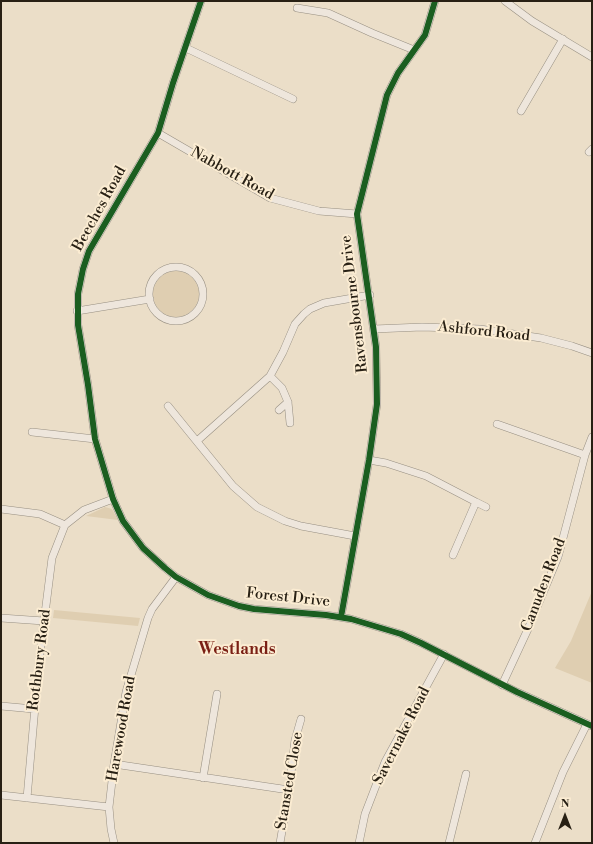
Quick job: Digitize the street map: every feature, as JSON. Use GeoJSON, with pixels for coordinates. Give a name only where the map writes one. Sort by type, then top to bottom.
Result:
{"type":"FeatureCollection","features":[{"type":"Feature","properties":{"kind":"street","name":"Beeches Road"},"geometry":{"type":"LineString","coordinates":[[95,439],[77,311],[80,280],[89,251],[158,133],[173,83],[201,1]]}},
{"type":"Feature","properties":{"kind":"street","name":"Ravensbourne Drive"},"geometry":{"type":"LineString","coordinates":[[341,617],[369,460],[377,404],[377,367],[374,329],[357,214],[387,95],[398,73],[425,35],[435,1]]}},
{"type":"Feature","properties":{"kind":"street"},"geometry":{"type":"LineString","coordinates":[[505,1],[519,12],[592,57]]}},
{"type":"Feature","properties":{"kind":"street"},"geometry":{"type":"LineString","coordinates":[[297,8],[328,12],[372,33],[414,50]]}},
{"type":"Feature","properties":{"kind":"street"},"geometry":{"type":"LineString","coordinates":[[521,111],[563,39]]}},
{"type":"Feature","properties":{"kind":"street"},"geometry":{"type":"LineString","coordinates":[[186,48],[293,100]]}},
{"type":"Feature","properties":{"kind":"street","name":"Nabbott Road"},"geometry":{"type":"LineString","coordinates":[[158,133],[270,198],[319,211],[357,214]]}},
{"type":"Feature","properties":{"kind":"street"},"geometry":{"type":"LineString","coordinates":[[174,267],[183,268],[192,272],[198,278],[202,286],[202,304],[191,317],[183,320],[166,318],[156,310],[150,299],[150,290],[153,281],[158,274],[166,269],[174,267]]}},
{"type":"Feature","properties":{"kind":"street"},"geometry":{"type":"LineString","coordinates":[[197,441],[243,402],[270,376],[283,352],[295,324],[304,314],[310,309],[324,303],[370,295]]}},
{"type":"Feature","properties":{"kind":"street"},"geometry":{"type":"LineString","coordinates":[[77,311],[150,299]]}},
{"type":"Feature","properties":{"kind":"street","name":"Ashford Road"},"geometry":{"type":"LineString","coordinates":[[374,329],[422,327],[486,330],[541,338],[592,353]]}},
{"type":"Feature","properties":{"kind":"street"},"geometry":{"type":"LineString","coordinates":[[270,376],[282,388],[288,402],[290,423]]}},
{"type":"Feature","properties":{"kind":"street"},"geometry":{"type":"LineString","coordinates":[[279,410],[288,402]]}},
{"type":"Feature","properties":{"kind":"street"},"geometry":{"type":"LineString","coordinates":[[168,406],[233,486],[257,507],[285,521],[301,526],[355,536]]}},
{"type":"Feature","properties":{"kind":"street"},"geometry":{"type":"LineString","coordinates":[[497,424],[585,455]]}},
{"type":"Feature","properties":{"kind":"street"},"geometry":{"type":"LineString","coordinates":[[32,432],[95,439]]}},
{"type":"Feature","properties":{"kind":"street","name":"Canuden Road"},"geometry":{"type":"LineString","coordinates":[[502,685],[558,558],[585,455],[592,437]]}},
{"type":"Feature","properties":{"kind":"street","name":"Forest Drive"},"geometry":{"type":"LineString","coordinates":[[95,439],[113,499],[124,522],[143,548],[176,577],[208,595],[239,606],[267,611],[310,613],[341,617],[401,634],[444,654],[502,685],[590,725]]}},
{"type":"Feature","properties":{"kind":"street"},"geometry":{"type":"LineString","coordinates":[[369,460],[386,463],[426,476],[486,507]]}},
{"type":"Feature","properties":{"kind":"street"},"geometry":{"type":"LineString","coordinates":[[1,509],[40,514],[65,525],[84,510],[113,499]]}},
{"type":"Feature","properties":{"kind":"street"},"geometry":{"type":"LineString","coordinates":[[453,555],[476,502]]}},
{"type":"Feature","properties":{"kind":"street","name":"Rothbury Road"},"geometry":{"type":"LineString","coordinates":[[27,798],[34,709],[52,558],[65,525]]}},
{"type":"Feature","properties":{"kind":"street","name":"Harewood Road"},"geometry":{"type":"LineString","coordinates":[[114,843],[111,829],[110,807],[114,764],[126,692],[146,622],[152,609],[176,577]]}},
{"type":"Feature","properties":{"kind":"street"},"geometry":{"type":"LineString","coordinates":[[1,618],[44,621]]}},
{"type":"Feature","properties":{"kind":"street","name":"Savernake Road"},"geometry":{"type":"LineString","coordinates":[[359,843],[365,814],[385,762],[444,654]]}},
{"type":"Feature","properties":{"kind":"street"},"geometry":{"type":"LineString","coordinates":[[203,778],[217,694]]}},
{"type":"Feature","properties":{"kind":"street"},"geometry":{"type":"LineString","coordinates":[[1,706],[34,709]]}},
{"type":"Feature","properties":{"kind":"street","name":"Stansted Close"},"geometry":{"type":"LineString","coordinates":[[280,843],[289,790],[295,740],[301,720]]}},
{"type":"Feature","properties":{"kind":"street"},"geometry":{"type":"LineString","coordinates":[[534,843],[557,786],[590,725]]}},
{"type":"Feature","properties":{"kind":"street"},"geometry":{"type":"LineString","coordinates":[[114,764],[289,790]]}},
{"type":"Feature","properties":{"kind":"street"},"geometry":{"type":"LineString","coordinates":[[449,843],[466,774]]}},
{"type":"Feature","properties":{"kind":"street"},"geometry":{"type":"LineString","coordinates":[[1,795],[110,807]]}},
{"type":"Feature","properties":{"kind":"shaded area"},"geometry":{"type":"Polygon","coordinates":[[[171,271],[181,271],[189,275],[195,281],[199,289],[199,299],[195,307],[189,313],[181,317],[171,317],[163,313],[157,307],[153,299],[153,289],[157,281],[163,275],[171,271]]]}},
{"type":"Feature","properties":{"kind":"shaded area"},"geometry":{"type":"Polygon","coordinates":[[[105,507],[112,509],[118,520],[86,516],[105,507]]]}},
{"type":"Feature","properties":{"kind":"shaded area"},"geometry":{"type":"Polygon","coordinates":[[[592,591],[592,683],[555,668],[571,641],[592,591]]]}},
{"type":"Feature","properties":{"kind":"shaded area"},"geometry":{"type":"Polygon","coordinates":[[[54,610],[140,618],[138,626],[53,618],[54,610]]]}},
{"type":"Feature","properties":{"kind":"cycle path"},"geometry":{"type":"LineString","coordinates":[[201,1],[173,83],[158,133],[89,251],[83,269],[78,294],[78,325],[95,439],[113,499],[123,521],[143,548],[165,568],[176,577],[208,595],[239,606],[254,609],[326,615],[351,619],[401,634],[517,692],[592,726]]}},
{"type":"Feature","properties":{"kind":"cycle path"},"geometry":{"type":"LineString","coordinates":[[341,617],[369,460],[377,404],[376,347],[357,214],[387,95],[398,73],[425,35],[435,1]]}},
{"type":"Feature","properties":{"kind":"district","name":"Westlands"},"geometry":{"type":"Point","coordinates":[237,650]}}]}
